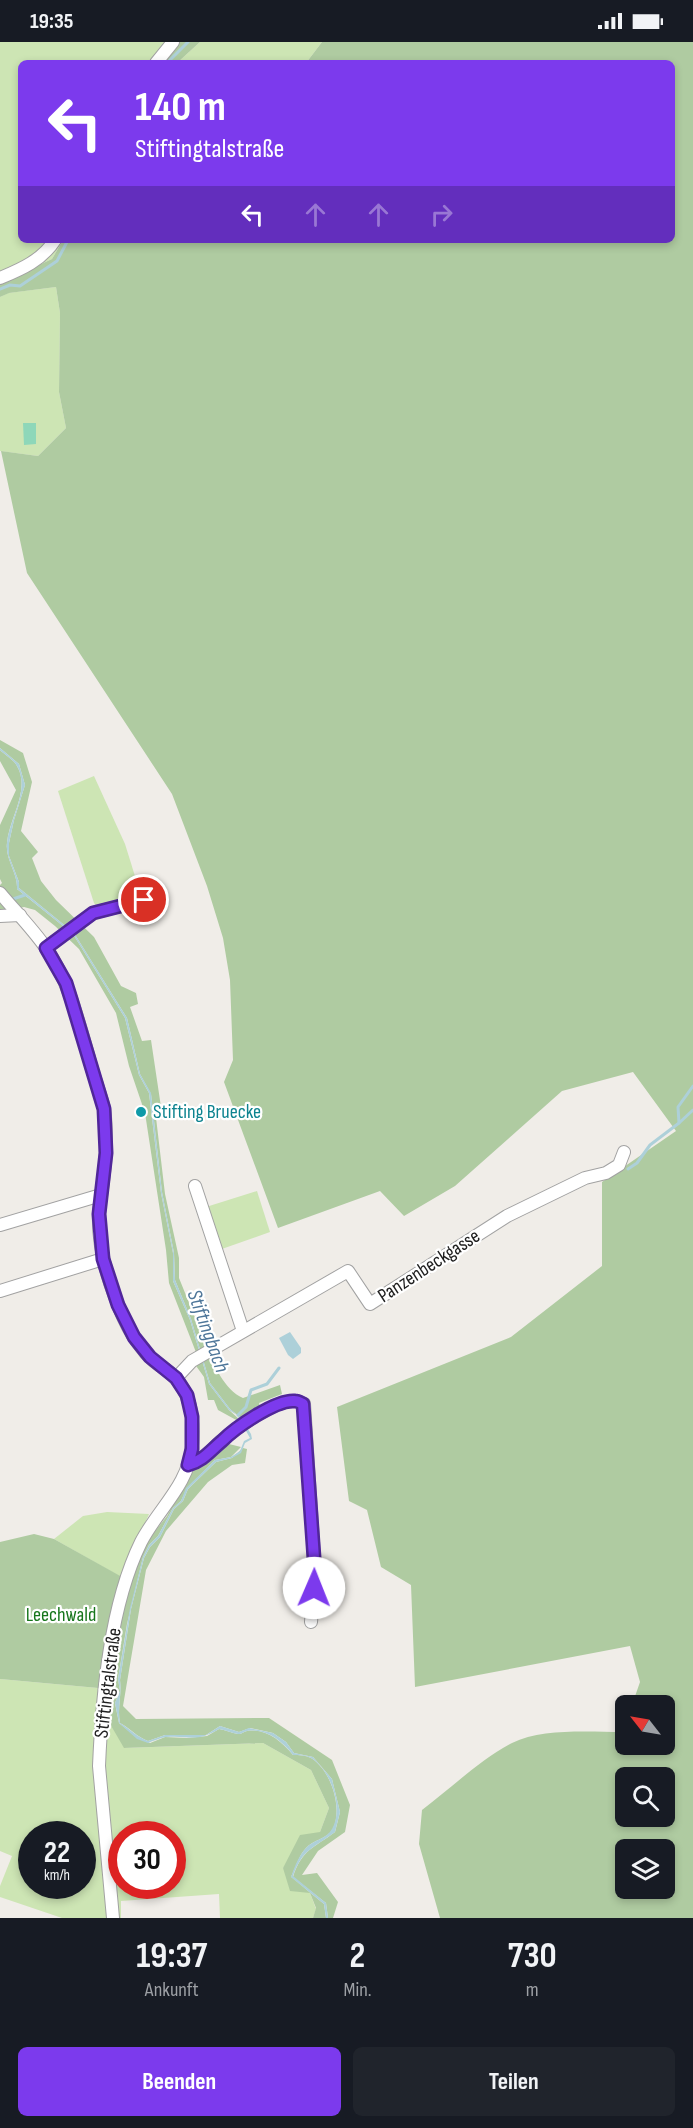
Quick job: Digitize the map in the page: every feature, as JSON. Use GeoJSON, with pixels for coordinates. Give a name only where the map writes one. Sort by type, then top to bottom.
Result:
{"type":"FeatureCollection","features":[{"type":"Feature","properties":{"kind":"street"},"geometry":{"type":"LineString","coordinates":[[158,60],[173,42]]}},
{"type":"Feature","properties":{"kind":"street"},"geometry":{"type":"LineString","coordinates":[[0,278],[32,263],[54,243]]}},
{"type":"Feature","properties":{"kind":"street","name":"Stiftingtalstraße"},"geometry":{"type":"LineString","coordinates":[[0,893],[46,948],[66,983],[104,1109],[106,1153],[101,1195],[100,1232],[103,1259],[127,1327],[143,1350],[176,1378],[187,1395],[192,1417],[192,1449],[188,1465],[180,1484],[142,1541],[127,1582],[112,1640],[99,1766],[113,1918]]}},
{"type":"Feature","properties":{"kind":"street"},"geometry":{"type":"LineString","coordinates":[[46,948],[93,913],[144,900]]}},
{"type":"Feature","properties":{"kind":"street"},"geometry":{"type":"LineString","coordinates":[[0,916],[20,915]]}},
{"type":"Feature","properties":{"kind":"street","name":"Panzenbeckgasse"},"geometry":{"type":"LineString","coordinates":[[176,1378],[192,1361],[209,1350],[348,1271],[370,1304],[507,1216],[585,1178],[606,1173],[619,1165],[624,1152]]}},
{"type":"Feature","properties":{"kind":"street"},"geometry":{"type":"LineString","coordinates":[[195,1186],[243,1331]]}},
{"type":"Feature","properties":{"kind":"street"},"geometry":{"type":"LineString","coordinates":[[0,1225],[101,1195]]}},
{"type":"Feature","properties":{"kind":"street"},"geometry":{"type":"LineString","coordinates":[[0,1291],[103,1259]]}},
{"type":"Feature","properties":{"kind":"street"},"geometry":{"type":"LineString","coordinates":[[188,1465],[199,1462],[245,1422],[277,1406],[294,1401],[303,1404],[315,1572],[311,1622]]}},
{"type":"Feature","properties":{"kind":"green space"},"geometry":{"type":"Polygon","coordinates":[[[0,42],[175,42],[161,60],[18,60],[18,243],[61,243],[52,259],[0,283],[0,42]]]}},
{"type":"Feature","properties":{"kind":"green space"},"geometry":{"type":"Polygon","coordinates":[[[175,42],[200,42],[180,60],[161,60],[175,42]]]}},
{"type":"Feature","properties":{"kind":"green space"},"geometry":{"type":"Polygon","coordinates":[[[200,42],[322,42],[308,60],[180,60],[200,42]]]}},
{"type":"Feature","properties":{"kind":"green space"},"geometry":{"type":"Polygon","coordinates":[[[322,42],[693,42],[693,1918],[440,1918],[419,1844],[422,1810],[466,1775],[512,1743],[537,1735],[566,1732],[615,1732],[615,1755],[675,1755],[675,1695],[635,1695],[640,1682],[630,1646],[415,1687],[411,1585],[381,1567],[367,1510],[349,1501],[337,1407],[511,1337],[602,1266],[602,1182],[676,1131],[633,1072],[562,1091],[455,1186],[404,1216],[380,1191],[278,1228],[224,1082],[233,1060],[230,980],[223,938],[207,886],[172,794],[27,573],[1,451],[38,456],[66,428],[59,392],[60,313],[56,287],[9,293],[0,297],[0,283],[52,259],[61,243],[675,243],[675,60],[308,60],[322,42]]]}},
{"type":"Feature","properties":{"kind":"green space"},"geometry":{"type":"Polygon","coordinates":[[[56,287],[60,313],[59,392],[66,428],[38,456],[0,451],[0,297],[8,293],[56,287]]]}},
{"type":"Feature","properties":{"kind":"green space"},"geometry":{"type":"Polygon","coordinates":[[[23,423],[36,423],[36,444],[24,445],[23,423]]]}},
{"type":"Feature","properties":{"kind":"green space"},"geometry":{"type":"Polygon","coordinates":[[[0,740],[23,753],[32,782],[21,831],[38,852],[32,858],[41,881],[56,900],[94,937],[121,986],[136,993],[138,1004],[130,1007],[142,1041],[151,1040],[161,1107],[155,1109],[165,1194],[179,1258],[179,1278],[200,1330],[216,1341],[206,1347],[225,1383],[243,1398],[280,1385],[282,1394],[259,1403],[260,1407],[241,1418],[230,1409],[210,1383],[191,1319],[175,1280],[174,1253],[162,1192],[151,1094],[140,1074],[127,1018],[74,933],[19,888],[9,856],[9,843],[25,785],[19,764],[0,748],[0,740]]]}},
{"type":"Feature","properties":{"kind":"green space"},"geometry":{"type":"Polygon","coordinates":[[[0,750],[16,764],[21,775],[21,794],[7,843],[17,889],[73,934],[125,1018],[139,1075],[149,1093],[161,1193],[173,1253],[173,1281],[190,1320],[209,1384],[229,1410],[240,1420],[238,1421],[218,1410],[214,1400],[208,1400],[204,1377],[194,1363],[199,1360],[169,1283],[145,1113],[129,1066],[116,1013],[79,949],[55,926],[35,910],[24,907],[0,913],[0,885],[2,883],[0,879],[0,825],[16,790],[0,761],[0,750]]]}},
{"type":"Feature","properties":{"kind":"green space"},"geometry":{"type":"Polygon","coordinates":[[[94,776],[125,844],[139,889],[137,895],[98,908],[94,903],[58,791],[94,776]]]}},
{"type":"Feature","properties":{"kind":"green space"},"geometry":{"type":"Polygon","coordinates":[[[257,1191],[270,1232],[219,1250],[206,1207],[257,1191]]]}},
{"type":"Feature","properties":{"kind":"green space","name":"Leechwald"},"geometry":{"type":"Polygon","coordinates":[[[225,1443],[241,1447],[231,1457],[215,1460],[187,1488],[181,1501],[173,1508],[158,1536],[149,1545],[143,1557],[127,1624],[118,1679],[120,1691],[115,1703],[119,1723],[137,1737],[150,1743],[165,1737],[207,1736],[219,1729],[238,1734],[247,1731],[261,1732],[278,1740],[293,1755],[309,1757],[318,1764],[333,1790],[336,1800],[336,1820],[330,1832],[309,1845],[304,1851],[291,1877],[324,1904],[326,1918],[313,1918],[316,1908],[310,1893],[290,1891],[283,1868],[300,1835],[320,1832],[329,1808],[311,1770],[263,1743],[124,1748],[106,1717],[109,1689],[0,1679],[0,1542],[34,1534],[54,1539],[131,1582],[144,1545],[167,1516],[193,1468],[225,1443]]]}},
{"type":"Feature","properties":{"kind":"green space"},"geometry":{"type":"Polygon","coordinates":[[[243,1448],[247,1449],[245,1463],[232,1465],[208,1482],[166,1531],[146,1570],[123,1706],[136,1719],[269,1718],[332,1760],[350,1805],[345,1832],[318,1851],[302,1875],[317,1873],[338,1902],[333,1918],[328,1918],[326,1903],[293,1877],[300,1860],[335,1832],[340,1812],[332,1779],[313,1757],[294,1753],[286,1742],[273,1733],[250,1728],[239,1732],[220,1726],[206,1735],[165,1735],[148,1741],[120,1723],[120,1680],[131,1609],[144,1558],[150,1547],[160,1537],[174,1509],[183,1501],[188,1489],[216,1462],[232,1458],[243,1448]]]}},
{"type":"Feature","properties":{"kind":"green space"},"geometry":{"type":"Polygon","coordinates":[[[107,1512],[149,1514],[121,1577],[54,1539],[83,1516],[107,1512]]]}},
{"type":"Feature","properties":{"kind":"green space"},"geometry":{"type":"Polygon","coordinates":[[[0,1679],[109,1689],[125,1748],[263,1743],[311,1770],[329,1808],[320,1832],[283,1868],[310,1893],[316,1909],[313,1918],[220,1918],[219,1894],[186,1896],[186,1821],[108,1821],[108,1899],[149,1899],[121,1901],[121,1918],[62,1918],[0,1897],[0,1886],[12,1856],[0,1851],[0,1679]]]}},
{"type":"Feature","properties":{"kind":"water"},"geometry":{"type":"Polygon","coordinates":[[[0,748],[19,764],[25,785],[9,843],[9,856],[19,882],[19,888],[74,933],[127,1018],[140,1074],[151,1093],[162,1192],[174,1253],[175,1280],[191,1319],[210,1383],[230,1409],[241,1418],[252,1439],[245,1443],[241,1453],[232,1458],[216,1462],[188,1489],[183,1501],[174,1509],[160,1537],[150,1547],[144,1558],[131,1609],[120,1691],[118,1679],[130,1608],[143,1557],[149,1545],[158,1536],[173,1508],[181,1501],[186,1488],[215,1460],[231,1457],[240,1451],[244,1441],[250,1438],[237,1415],[229,1410],[209,1384],[190,1320],[173,1281],[173,1253],[161,1193],[149,1093],[139,1075],[125,1018],[73,934],[17,889],[16,877],[8,855],[7,843],[22,785],[21,775],[12,760],[0,748]]]}},
{"type":"Feature","properties":{"kind":"water"},"geometry":{"type":"Polygon","coordinates":[[[290,1332],[301,1348],[301,1353],[293,1359],[288,1355],[279,1338],[290,1332]]]}},
{"type":"Feature","properties":{"kind":"water"},"geometry":{"type":"Polygon","coordinates":[[[120,1691],[120,1723],[148,1741],[165,1735],[206,1735],[220,1726],[239,1732],[249,1728],[273,1733],[286,1742],[294,1753],[313,1757],[332,1779],[340,1812],[335,1832],[305,1854],[293,1876],[326,1903],[328,1918],[326,1918],[324,1904],[291,1877],[303,1851],[330,1832],[335,1821],[337,1811],[334,1790],[330,1780],[318,1764],[309,1757],[293,1755],[279,1740],[261,1732],[247,1731],[238,1734],[219,1729],[204,1736],[166,1737],[148,1743],[137,1739],[119,1723],[115,1703],[120,1691]]]}},
{"type":"Feature","properties":{"kind":"waterway"},"geometry":{"type":"LineString","coordinates":[[170,60],[188,42]]}},
{"type":"Feature","properties":{"kind":"waterway"},"geometry":{"type":"LineString","coordinates":[[0,289],[10,285],[20,286],[57,261],[66,243]]}},
{"type":"Feature","properties":{"kind":"waterway"},"geometry":{"type":"LineString","coordinates":[[13,899],[25,895]]}},
{"type":"Feature","properties":{"kind":"waterway"},"geometry":{"type":"LineString","coordinates":[[628,1169],[637,1163],[650,1145],[679,1123],[678,1107],[693,1086]]}},
{"type":"Feature","properties":{"kind":"waterway"},"geometry":{"type":"LineString","coordinates":[[679,1123],[693,1110]]}},
{"type":"Feature","properties":{"kind":"waterway"},"geometry":{"type":"LineString","coordinates":[[238,1415],[246,1407],[251,1390],[267,1384],[279,1368]]}},
{"type":"Feature","properties":{"kind":"place","name":"Stifting Bruecke"},"geometry":{"type":"Point","coordinates":[141,1112]}},
{"type":"Feature","properties":{"kind":"route"},"geometry":{"type":"LineString","coordinates":[[144,900],[93,913],[46,948],[66,983],[104,1109],[106,1153],[99,1214],[103,1259],[127,1327],[143,1350],[183,1386],[190,1402],[192,1449],[188,1465],[199,1462],[249,1419],[294,1401],[303,1404],[315,1572],[314,1588]]}},
{"type":"Feature","properties":{"kind":"water label","name":"Stiftingbach"},"geometry":{"type":"Point","coordinates":[208,1331]}}]}
